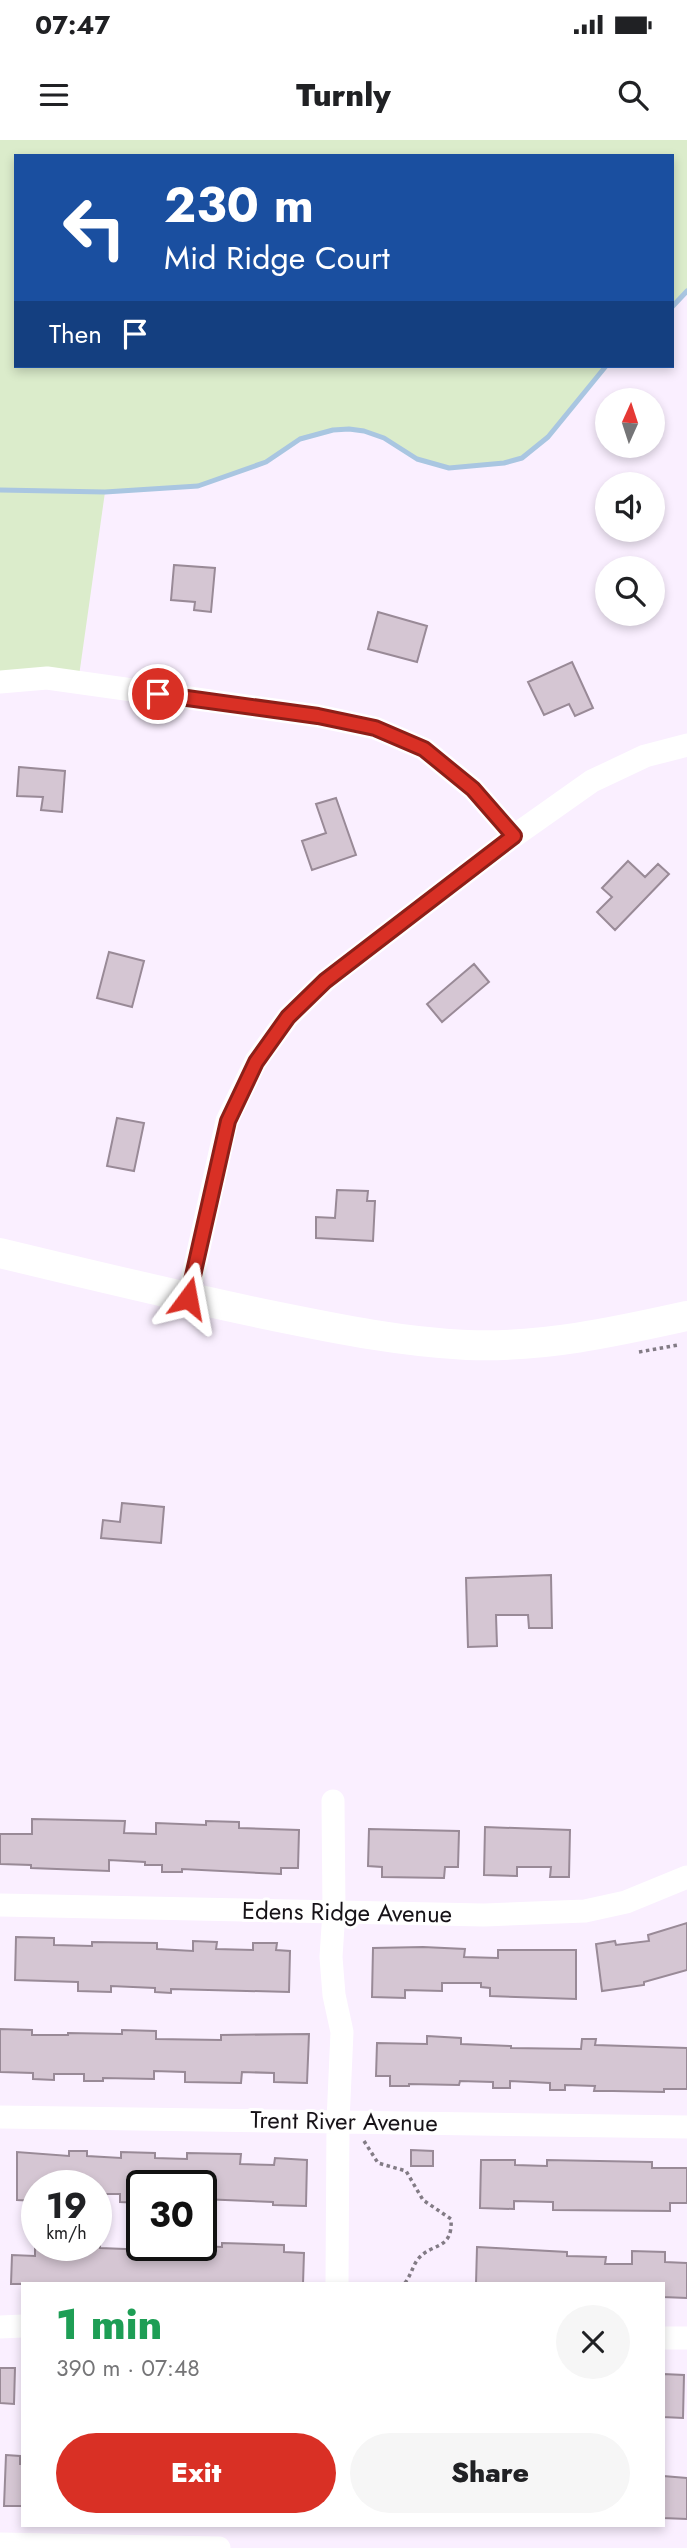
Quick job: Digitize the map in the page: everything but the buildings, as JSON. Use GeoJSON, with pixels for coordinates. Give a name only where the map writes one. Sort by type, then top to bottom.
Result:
{"type":"FeatureCollection","features":[{"type":"Feature","properties":{"kind":"main road"},"geometry":{"type":"LineString","coordinates":[[0,1252],[188,1298],[382,1338],[468,1345],[538,1343],[617,1331],[687,1316]]}},
{"type":"Feature","properties":{"kind":"street"},"geometry":{"type":"LineString","coordinates":[[0,682],[47,678],[318,716],[375,728],[424,749],[473,789],[514,836]]}},
{"type":"Feature","properties":{"kind":"street"},"geometry":{"type":"LineString","coordinates":[[188,1298],[228,1121],[256,1062],[288,1017],[325,981],[514,836],[592,781],[645,756],[687,744]]}},
{"type":"Feature","properties":{"kind":"street"},"geometry":{"type":"LineString","coordinates":[[333,1801],[334,1911],[331,1957],[334,1995],[342,2032],[338,2121],[337,2282]]}},
{"type":"Feature","properties":{"kind":"street","name":"Edens Ridge Avenue"},"geometry":{"type":"LineString","coordinates":[[0,1905],[484,1915],[585,1911],[626,1902],[687,1877]]}},
{"type":"Feature","properties":{"kind":"street","name":"Trent River Avenue"},"geometry":{"type":"LineString","coordinates":[[0,2117],[687,2127]]}},
{"type":"Feature","properties":{"kind":"street"},"geometry":{"type":"LineString","coordinates":[[0,2327],[21,2326]]}},
{"type":"Feature","properties":{"kind":"street"},"geometry":{"type":"LineString","coordinates":[[665,2338],[687,2338]]}},
{"type":"Feature","properties":{"kind":"street"},"geometry":{"type":"LineString","coordinates":[[0,2544],[219,2548]]}},
{"type":"Feature","properties":{"kind":"path"},"geometry":{"type":"LineString","coordinates":[[359,2135],[378,2163],[405,2171],[423,2200],[451,2219],[452,2231],[445,2242],[418,2258],[406,2282]]}},
{"type":"Feature","properties":{"kind":"green space"},"geometry":{"type":"Polygon","coordinates":[[[0,140],[687,140],[687,291],[674,305],[674,154],[14,154],[14,368],[604,368],[548,437],[522,458],[504,463],[449,468],[417,459],[384,438],[364,431],[333,430],[300,439],[266,462],[198,486],[105,492],[78,683],[0,682],[0,140]]]}},
{"type":"Feature","properties":{"kind":"waterway"},"geometry":{"type":"LineString","coordinates":[[674,305],[687,291]]}},
{"type":"Feature","properties":{"kind":"waterway"},"geometry":{"type":"LineString","coordinates":[[0,490],[105,492],[198,486],[266,462],[300,439],[333,430],[349,429],[384,438],[417,459],[449,468],[504,463],[522,458],[548,437],[604,368]]}},
{"type":"Feature","properties":{"kind":"route"},"geometry":{"type":"LineString","coordinates":[[158,694],[318,716],[375,728],[424,749],[473,789],[514,836],[325,981],[288,1017],[256,1062],[228,1121],[188,1298]]}}]}
